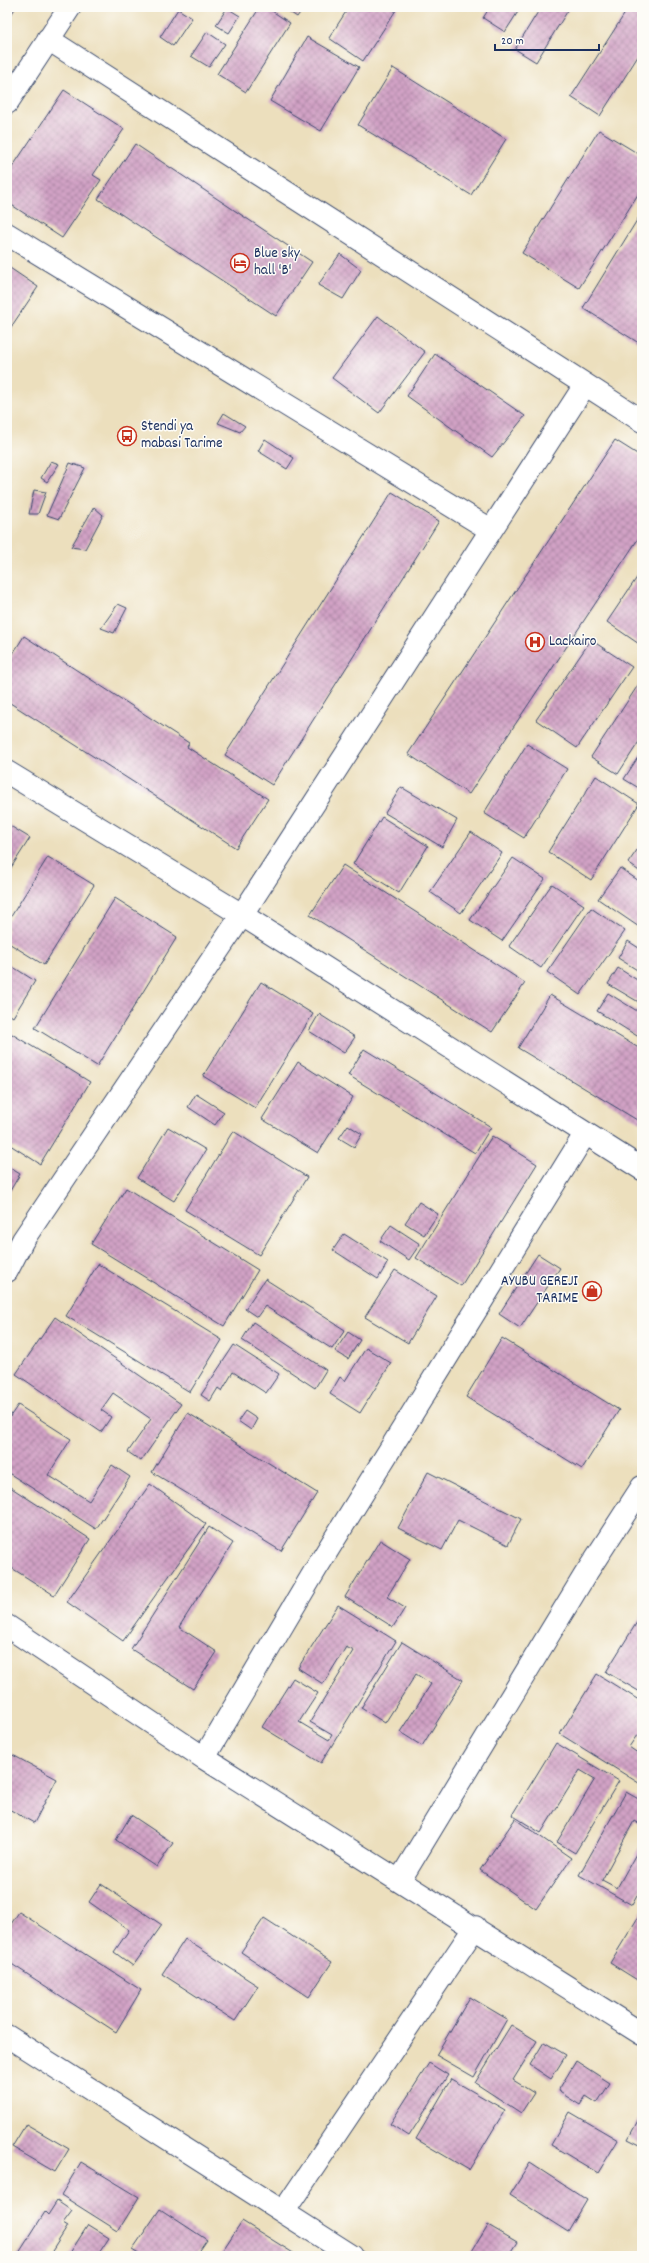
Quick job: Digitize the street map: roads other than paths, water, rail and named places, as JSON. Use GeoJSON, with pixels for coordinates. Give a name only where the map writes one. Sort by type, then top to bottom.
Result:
{"type":"FeatureCollection","features":[{"type":"Feature","properties":{"kind":"street"},"geometry":{"type":"LineString","coordinates":[[7,103],[70,7]]}},
{"type":"Feature","properties":{"kind":"street"},"geometry":{"type":"LineString","coordinates":[[48,39],[642,421]]}},
{"type":"Feature","properties":{"kind":"street"},"geometry":{"type":"LineString","coordinates":[[7,234],[491,530]]}},
{"type":"Feature","properties":{"kind":"street"},"geometry":{"type":"LineString","coordinates":[[7,1271],[23,1240],[242,915],[585,385]]}},
{"type":"Feature","properties":{"kind":"street"},"geometry":{"type":"LineString","coordinates":[[7,772],[242,915],[642,1169]]}},
{"type":"Feature","properties":{"kind":"street"},"geometry":{"type":"LineString","coordinates":[[204,1758],[316,1569],[585,1134]]}},
{"type":"Feature","properties":{"kind":"street"},"geometry":{"type":"LineString","coordinates":[[400,1880],[585,1574],[642,1487]]}},
{"type":"Feature","properties":{"kind":"street"},"geometry":{"type":"LineString","coordinates":[[7,1626],[204,1758],[475,1927],[642,2034]]}},
{"type":"Feature","properties":{"kind":"street"},"geometry":{"type":"LineString","coordinates":[[284,2212],[475,1927]]}},
{"type":"Feature","properties":{"kind":"street"},"geometry":{"type":"LineString","coordinates":[[7,2036],[352,2256]]}},
{"type":"Feature","properties":{"kind":"place","name":"Blue sky hall 'B'"},"geometry":{"type":"Point","coordinates":[240,263]}},
{"type":"Feature","properties":{"kind":"place","name":"Stendi ya mabasi Tarime"},"geometry":{"type":"Point","coordinates":[127,436]}},
{"type":"Feature","properties":{"kind":"place","name":"Lackairo"},"geometry":{"type":"Point","coordinates":[535,642]}},
{"type":"Feature","properties":{"kind":"place","name":"AYUBU GEREJI TARIME"},"geometry":{"type":"Point","coordinates":[592,1291]}}]}
